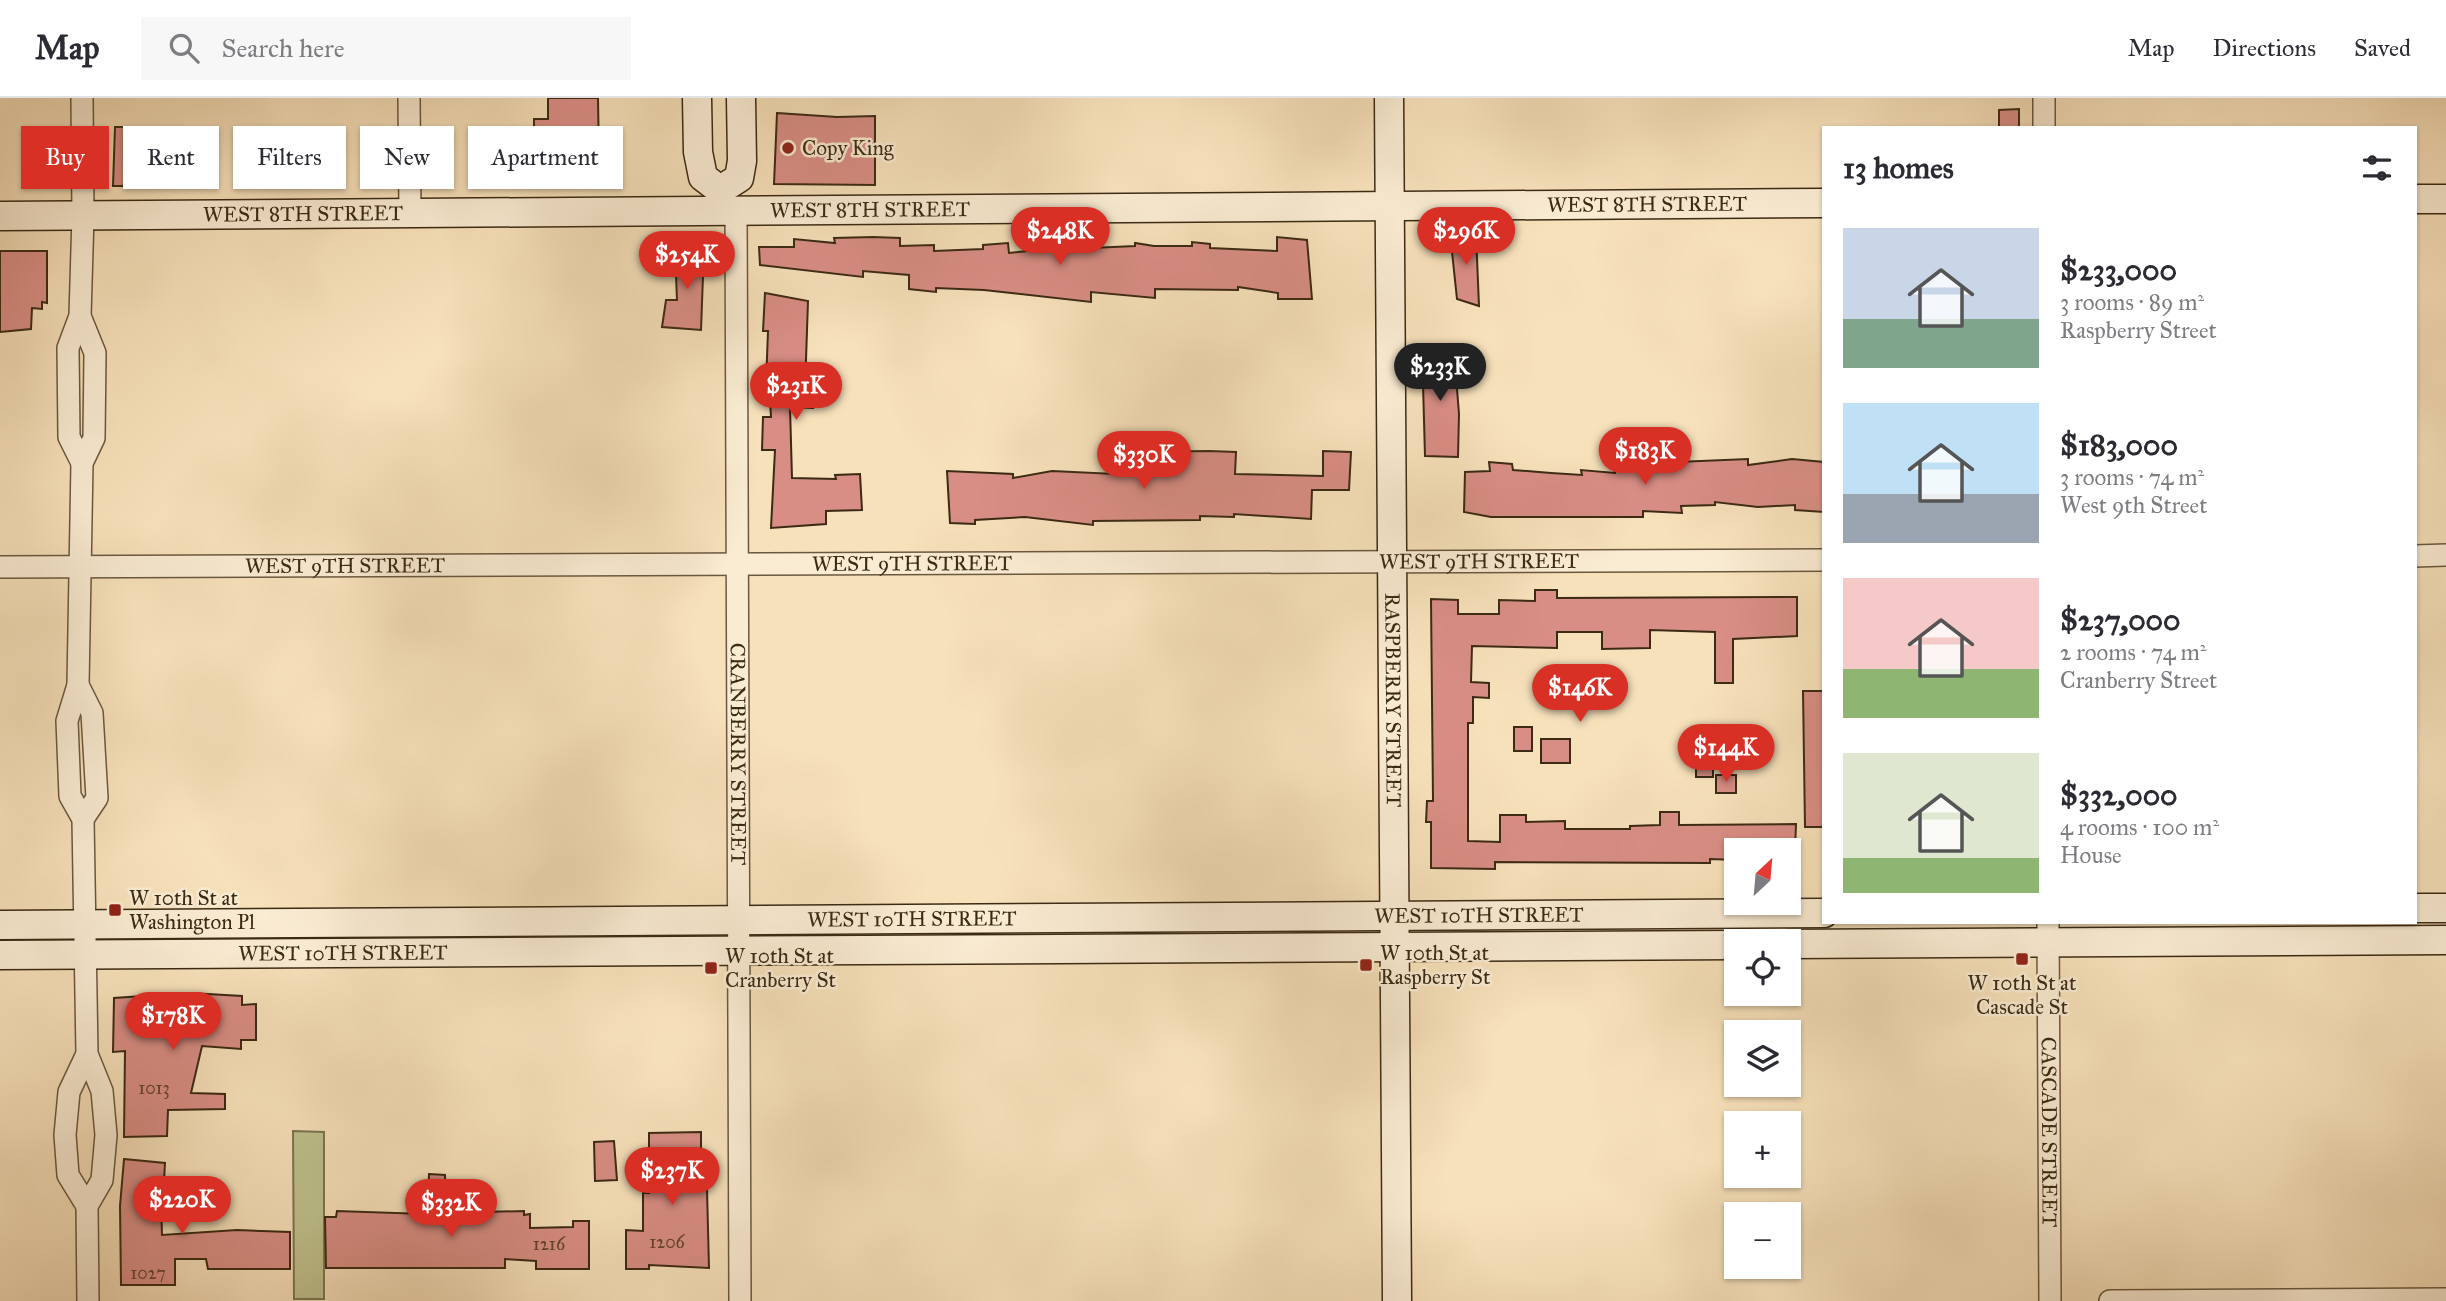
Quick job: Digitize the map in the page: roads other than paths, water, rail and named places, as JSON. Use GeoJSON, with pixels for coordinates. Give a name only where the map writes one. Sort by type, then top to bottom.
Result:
{"type":"FeatureCollection","features":[{"type":"Feature","properties":{"kind":"street"},"geometry":{"type":"LineString","coordinates":[[82,98],[83,216],[79,316],[95,353],[94,438],[82,463],[78,685],[92,713],[97,798],[83,819],[84,954],[87,1054],[102,1091],[106,1135],[102,1180],[87,1206],[88,1301]]}},
{"type":"Feature","properties":{"kind":"street"},"geometry":{"type":"LineString","coordinates":[[409,98],[410,213]]}},
{"type":"Feature","properties":{"kind":"street"},"geometry":{"type":"LineString","coordinates":[[697,98],[698,152],[703,177],[725,202],[739,178],[742,161],[741,98]]}},
{"type":"Feature","properties":{"kind":"street","name":"RASPBERRY STREET"},"geometry":{"type":"LineString","coordinates":[[1389,98],[1397,1301]]}},
{"type":"Feature","properties":{"kind":"street"},"geometry":{"type":"LineString","coordinates":[[2043,98],[2044,126]]}},
{"type":"Feature","properties":{"kind":"street"},"geometry":{"type":"LineString","coordinates":[[2417,199],[2446,199]]}},
{"type":"Feature","properties":{"kind":"street","name":"WEST 8TH STREET"},"geometry":{"type":"LineString","coordinates":[[0,216],[410,213],[725,202],[1389,205],[1822,203]]}},
{"type":"Feature","properties":{"kind":"street","name":"CRANBERRY STREET"},"geometry":{"type":"LineString","coordinates":[[725,202],[736,564],[740,1301]]}},
{"type":"Feature","properties":{"kind":"street"},"geometry":{"type":"LineString","coordinates":[[2417,556],[2446,555]]}},
{"type":"Feature","properties":{"kind":"street","name":"WEST 9TH STREET"},"geometry":{"type":"LineString","coordinates":[[0,567],[1822,559]]}},
{"type":"Feature","properties":{"kind":"street"},"geometry":{"type":"LineString","coordinates":[[2417,908],[2446,908]]}},
{"type":"Feature","properties":{"kind":"street"},"geometry":{"type":"LineString","coordinates":[[1817,944],[1820,913]]}},
{"type":"Feature","properties":{"kind":"street","name":"WEST 10TH STREET"},"geometry":{"type":"LineString","coordinates":[[0,925],[739,919],[1394,918],[1820,913]]}},
{"type":"Feature","properties":{"kind":"street"},"geometry":{"type":"LineString","coordinates":[[1067,950],[1068,918]]}},
{"type":"Feature","properties":{"kind":"street"},"geometry":{"type":"LineString","coordinates":[[412,922],[413,953]]}},
{"type":"Feature","properties":{"kind":"street"},"geometry":{"type":"LineString","coordinates":[[1801,944],[2048,932],[2378,931],[2446,940]]}},
{"type":"Feature","properties":{"kind":"street","name":"CASCADE STREET"},"geometry":{"type":"LineString","coordinates":[[2048,932],[2050,1301]]}},
{"type":"Feature","properties":{"kind":"street","name":"WEST 10TH STREET"},"geometry":{"type":"LineString","coordinates":[[0,955],[1724,945]]}},
{"type":"Feature","properties":{"kind":"street"},"geometry":{"type":"LineString","coordinates":[[87,1054],[69,1093],[65,1135],[68,1175],[87,1206]]}},
{"type":"Feature","properties":{"kind":"street"},"geometry":{"type":"LineString","coordinates":[[2110,1301],[2446,1299]]}},
{"type":"Feature","properties":{"kind":"place","name":"Copy King"},"geometry":{"type":"Point","coordinates":[788,148]}},
{"type":"Feature","properties":{"kind":"place","name":"W 10th St at Washington Pl"},"geometry":{"type":"Point","coordinates":[115,910]}},
{"type":"Feature","properties":{"kind":"place","name":"W 10th St at Cascade St"},"geometry":{"type":"Point","coordinates":[2022,959]}},
{"type":"Feature","properties":{"kind":"place","name":"W 10th St at Raspberry St"},"geometry":{"type":"Point","coordinates":[1366,965]}},
{"type":"Feature","properties":{"kind":"place","name":"W 10th St at Cranberry St"},"geometry":{"type":"Point","coordinates":[711,968]}}]}
